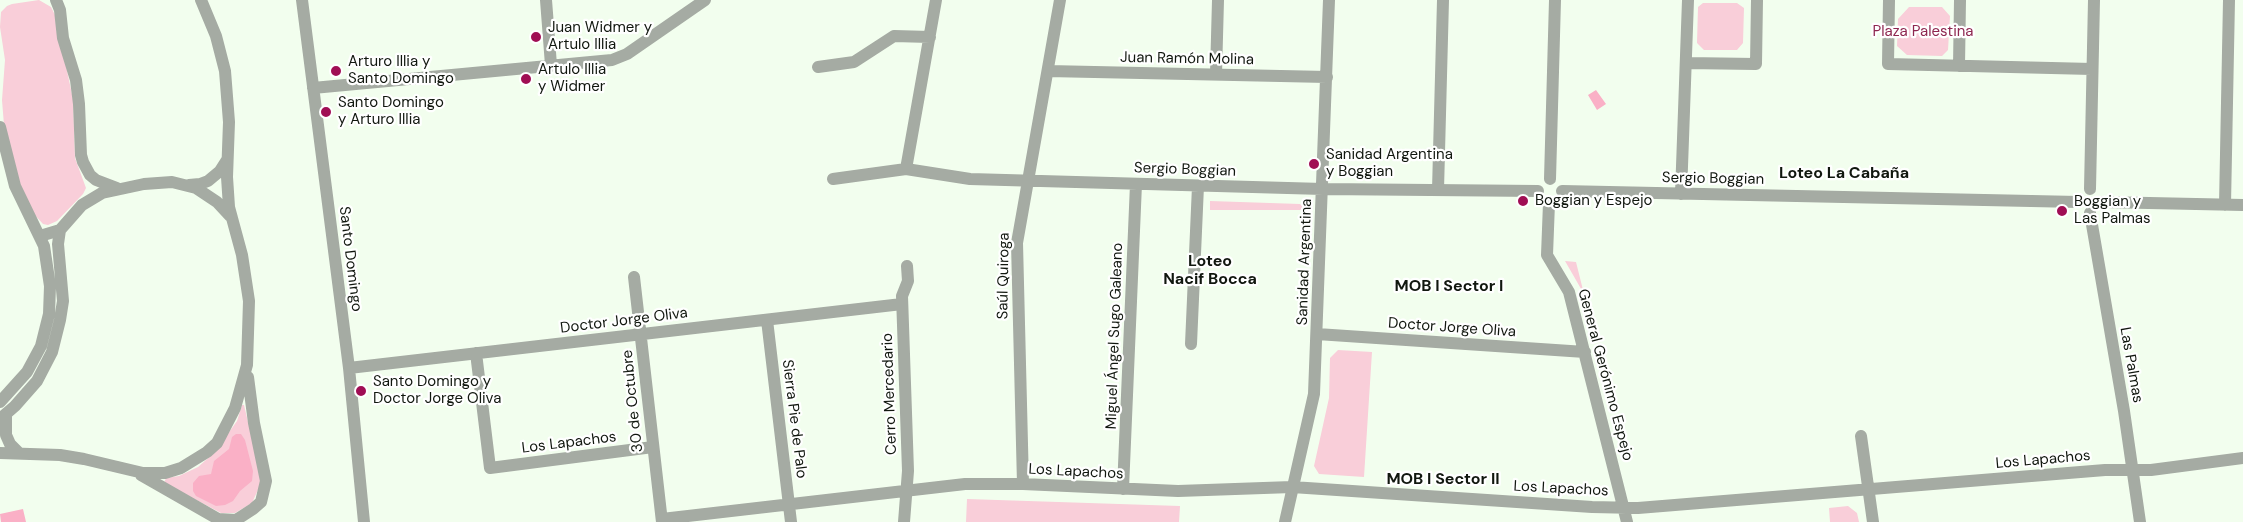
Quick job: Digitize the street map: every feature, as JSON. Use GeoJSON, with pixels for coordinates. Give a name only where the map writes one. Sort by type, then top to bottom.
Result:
{"type":"FeatureCollection","features":[{"type":"Feature","properties":{"kind":"street","name":"Santo Domingo"},"geometry":{"type":"LineString","coordinates":[[302,0],[349,368],[364,522]]}},
{"type":"Feature","properties":{"kind":"street"},"geometry":{"type":"LineString","coordinates":[[546,0],[551,65]]}},
{"type":"Feature","properties":{"kind":"street"},"geometry":{"type":"LineString","coordinates":[[682,0],[683,14]]}},
{"type":"Feature","properties":{"kind":"street"},"geometry":{"type":"LineString","coordinates":[[313,88],[620,57],[705,0]]}},
{"type":"Feature","properties":{"kind":"street"},"geometry":{"type":"LineString","coordinates":[[906,169],[936,0]]}},
{"type":"Feature","properties":{"kind":"street","name":"Saúl Quiroga"},"geometry":{"type":"LineString","coordinates":[[1023,484],[1017,243],[1060,0]]}},
{"type":"Feature","properties":{"kind":"street"},"geometry":{"type":"LineString","coordinates":[[1216,75],[1218,0]]}},
{"type":"Feature","properties":{"kind":"street","name":"Sanidad Argentina"},"geometry":{"type":"LineString","coordinates":[[1285,522],[1314,394],[1329,0]]}},
{"type":"Feature","properties":{"kind":"street"},"geometry":{"type":"LineString","coordinates":[[1438,190],[1443,0]]}},
{"type":"Feature","properties":{"kind":"street"},"geometry":{"type":"LineString","coordinates":[[1550,179],[1556,0]]}},
{"type":"Feature","properties":{"kind":"street"},"geometry":{"type":"LineString","coordinates":[[1682,194],[1688,0]]}},
{"type":"Feature","properties":{"kind":"street"},"geometry":{"type":"LineString","coordinates":[[1686,63],[1756,64],[1756,0]]}},
{"type":"Feature","properties":{"kind":"street"},"geometry":{"type":"LineString","coordinates":[[1889,0],[1888,64],[2092,69]]}},
{"type":"Feature","properties":{"kind":"street"},"geometry":{"type":"LineString","coordinates":[[1959,66],[1960,0]]}},
{"type":"Feature","properties":{"kind":"street"},"geometry":{"type":"LineString","coordinates":[[2090,189],[2094,0]]}},
{"type":"Feature","properties":{"kind":"street"},"geometry":{"type":"LineString","coordinates":[[2225,205],[2229,0]]}},
{"type":"Feature","properties":{"kind":"street"},"geometry":{"type":"LineString","coordinates":[[0,453],[84,459],[132,471],[165,473],[181,468],[217,443],[235,408],[246,365],[249,326],[246,279],[242,255],[230,216],[227,159],[228,86],[216,36],[204,2]]}},
{"type":"Feature","properties":{"kind":"street"},"geometry":{"type":"LineString","coordinates":[[59,3],[61,29],[76,80],[81,155],[90,175],[94,192],[92,199]]}},
{"type":"Feature","properties":{"kind":"street"},"geometry":{"type":"LineString","coordinates":[[819,67],[854,63],[894,36],[930,37]]}},
{"type":"Feature","properties":{"kind":"street","name":"Juan Ramón Molina"},"geometry":{"type":"LineString","coordinates":[[1048,71],[1327,77]]}},
{"type":"Feature","properties":{"kind":"street"},"geometry":{"type":"LineString","coordinates":[[0,127],[15,186],[40,236],[47,257],[50,286],[46,331],[41,346],[27,372],[0,402]]}},
{"type":"Feature","properties":{"kind":"street"},"geometry":{"type":"LineString","coordinates":[[19,453],[10,444],[6,435],[3,417],[37,381],[56,338],[63,301],[58,236],[60,230],[75,211],[92,199],[119,188],[158,183],[200,184],[208,181],[220,171],[227,159]]}},
{"type":"Feature","properties":{"kind":"street","name":"Sergio Boggian"},"geometry":{"type":"LineString","coordinates":[[834,179],[906,169],[970,179],[1323,189],[1538,191]]}},
{"type":"Feature","properties":{"kind":"street"},"geometry":{"type":"LineString","coordinates":[[90,175],[100,183],[119,188]]}},
{"type":"Feature","properties":{"kind":"street"},"geometry":{"type":"LineString","coordinates":[[1550,179],[1559,183],[1562,191],[1558,200],[1549,203],[1540,198],[1538,191],[1541,183],[1550,179]]}},
{"type":"Feature","properties":{"kind":"street","name":"Miguel Ángel Sugo Galeano"},"geometry":{"type":"LineString","coordinates":[[1123,489],[1136,184]]}},
{"type":"Feature","properties":{"kind":"street"},"geometry":{"type":"LineString","coordinates":[[184,185],[206,194],[230,216]]}},
{"type":"Feature","properties":{"kind":"street"},"geometry":{"type":"LineString","coordinates":[[1191,344],[1198,186]]}},
{"type":"Feature","properties":{"kind":"street"},"geometry":{"type":"LineString","coordinates":[[2090,189],[2099,193],[2102,202],[2098,210],[2090,213],[2083,211],[2078,202],[2082,193],[2090,189]]}},
{"type":"Feature","properties":{"kind":"street","name":"Sergio Boggian"},"geometry":{"type":"LineString","coordinates":[[1562,191],[2078,202]]}},
{"type":"Feature","properties":{"kind":"street"},"geometry":{"type":"LineString","coordinates":[[2102,202],[2243,205]]}},
{"type":"Feature","properties":{"kind":"street","name":"General Gerónimo Espejo"},"geometry":{"type":"LineString","coordinates":[[1549,203],[1547,255],[1569,292],[1627,522]]}},
{"type":"Feature","properties":{"kind":"street","name":"Las Palmas"},"geometry":{"type":"LineString","coordinates":[[2090,213],[2140,522]]}},
{"type":"Feature","properties":{"kind":"street"},"geometry":{"type":"LineString","coordinates":[[40,236],[60,230]]}},
{"type":"Feature","properties":{"kind":"street","name":"Cerro Mercedario"},"geometry":{"type":"LineString","coordinates":[[904,522],[908,471],[902,296],[908,281],[907,266]]}},
{"type":"Feature","properties":{"kind":"street","name":"30 de Octubre"},"geometry":{"type":"LineString","coordinates":[[634,277],[662,521]]}},
{"type":"Feature","properties":{"kind":"street","name":"Doctor Jorge Oliva"},"geometry":{"type":"LineString","coordinates":[[349,368],[902,304]]}},
{"type":"Feature","properties":{"kind":"street","name":"Sierra Pie de Palo"},"geometry":{"type":"LineString","coordinates":[[767,320],[791,522]]}},
{"type":"Feature","properties":{"kind":"street","name":"Doctor Jorge Oliva"},"geometry":{"type":"LineString","coordinates":[[1317,334],[1585,352]]}},
{"type":"Feature","properties":{"kind":"street","name":"Los Lapachos"},"geometry":{"type":"LineString","coordinates":[[476,353],[490,468],[653,447]]}},
{"type":"Feature","properties":{"kind":"street"},"geometry":{"type":"LineString","coordinates":[[132,471],[218,519],[236,520],[261,502],[266,481],[254,423],[246,365]]}},
{"type":"Feature","properties":{"kind":"street"},"geometry":{"type":"LineString","coordinates":[[1861,436],[1873,522]]}},
{"type":"Feature","properties":{"kind":"street","name":"Los Lapachos"},"geometry":{"type":"LineString","coordinates":[[662,521],[965,484],[1023,484],[1178,491],[1292,487],[1624,507],[2105,470],[2151,470],[2243,458]]}},
{"type":"Feature","properties":{"kind":"green space"},"geometry":{"type":"Polygon","coordinates":[[[39,0],[51,7],[55,15],[57,34],[73,99],[75,158],[86,188],[57,221],[48,225],[43,224],[33,213],[17,181],[4,125],[2,100],[5,60],[0,27],[1,12],[12,4],[39,0]]]}},
{"type":"Feature","properties":{"kind":"green space"},"geometry":{"type":"Polygon","coordinates":[[[1703,3],[1737,3],[1744,8],[1743,43],[1737,50],[1704,50],[1697,43],[1698,7],[1703,3]]]}},
{"type":"Feature","properties":{"kind":"green space","name":"Plaza Palestina"},"geometry":{"type":"Polygon","coordinates":[[[1909,7],[1942,7],[1950,16],[1948,50],[1942,56],[1907,55],[1897,46],[1898,19],[1909,7]]]}},
{"type":"Feature","properties":{"kind":"green space"},"geometry":{"type":"Polygon","coordinates":[[[1210,201],[1300,204],[1306,210],[1210,210],[1210,201]]]}},
{"type":"Feature","properties":{"kind":"green space"},"geometry":{"type":"Polygon","coordinates":[[[1565,261],[1576,262],[1584,294],[1565,261]]]}},
{"type":"Feature","properties":{"kind":"green space"},"geometry":{"type":"Polygon","coordinates":[[[1338,350],[1372,352],[1364,477],[1319,474],[1314,466],[1329,398],[1330,358],[1338,350]]]}},
{"type":"Feature","properties":{"kind":"green space"},"geometry":{"type":"Polygon","coordinates":[[[242,405],[244,405],[262,481],[252,503],[235,513],[221,513],[164,483],[166,478],[179,476],[198,467],[215,452],[237,421],[242,405]]]}},
{"type":"Feature","properties":{"kind":"green space"},"geometry":{"type":"Polygon","coordinates":[[[967,499],[1180,506],[1179,522],[966,522],[967,499]]]}},
{"type":"Feature","properties":{"kind":"green space"},"geometry":{"type":"Polygon","coordinates":[[[1848,506],[1857,513],[1859,522],[1830,522],[1829,508],[1848,506]]]}},
{"type":"Feature","properties":{"kind":"shaded area"},"geometry":{"type":"Polygon","coordinates":[[[1596,90],[1606,104],[1597,110],[1588,95],[1596,90]]]}},
{"type":"Feature","properties":{"kind":"shaded area"},"geometry":{"type":"Polygon","coordinates":[[[241,434],[245,440],[253,471],[252,481],[240,491],[233,501],[216,506],[196,496],[193,483],[199,476],[211,474],[214,461],[229,449],[232,437],[241,434]]]}},
{"type":"Feature","properties":{"kind":"shaded area"},"geometry":{"type":"Polygon","coordinates":[[[23,509],[26,522],[1,522],[0,514],[23,509]]]}},
{"type":"Feature","properties":{"kind":"place","name":"Juan Widmer y Artulo Illia"},"geometry":{"type":"Point","coordinates":[536,37]}},
{"type":"Feature","properties":{"kind":"place","name":"Arturo Illia y Santo Domingo"},"geometry":{"type":"Point","coordinates":[336,71]}},
{"type":"Feature","properties":{"kind":"place","name":"Artulo Illia y Widmer"},"geometry":{"type":"Point","coordinates":[526,79]}},
{"type":"Feature","properties":{"kind":"place","name":"Santo Domingo y Arturo Illia"},"geometry":{"type":"Point","coordinates":[326,112]}},
{"type":"Feature","properties":{"kind":"place","name":"Sanidad Argentina y Boggian"},"geometry":{"type":"Point","coordinates":[1314,164]}},
{"type":"Feature","properties":{"kind":"place","name":"Boggian y Espejo"},"geometry":{"type":"Point","coordinates":[1523,201]}},
{"type":"Feature","properties":{"kind":"place","name":"Boggian y Las Palmas"},"geometry":{"type":"Point","coordinates":[2062,211]}},
{"type":"Feature","properties":{"kind":"place","name":"Santo Domingo y Doctor Jorge Oliva"},"geometry":{"type":"Point","coordinates":[361,391]}},
{"type":"Feature","properties":{"kind":"district","name":"Loteo La Cabaña"},"geometry":{"type":"Point","coordinates":[1844,174]}},
{"type":"Feature","properties":{"kind":"district","name":"Loteo Nacif Bocca"},"geometry":{"type":"Point","coordinates":[1210,271]}},
{"type":"Feature","properties":{"kind":"district","name":"MOB I Sector I"},"geometry":{"type":"Point","coordinates":[1449,287]}},
{"type":"Feature","properties":{"kind":"district","name":"MOB I Sector II"},"geometry":{"type":"Point","coordinates":[1443,480]}}]}
